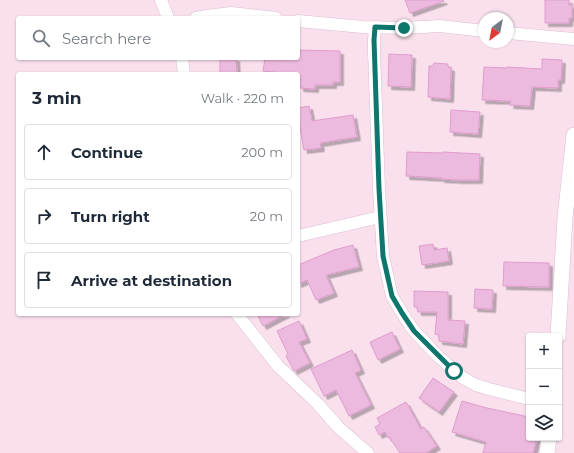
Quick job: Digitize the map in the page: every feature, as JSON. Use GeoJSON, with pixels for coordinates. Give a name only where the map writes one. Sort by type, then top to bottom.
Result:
{"type":"FeatureCollection","features":[{"type":"Feature","properties":{"kind":"street"},"geometry":{"type":"LineString","coordinates":[[161,0],[167,16]]}},
{"type":"Feature","properties":{"kind":"street"},"geometry":{"type":"LineString","coordinates":[[207,16],[231,13],[258,16]]}},
{"type":"Feature","properties":{"kind":"street"},"geometry":{"type":"LineString","coordinates":[[300,21],[404,28],[440,26],[478,30]]}},
{"type":"Feature","properties":{"kind":"street"},"geometry":{"type":"LineString","coordinates":[[375,27],[374,51],[380,217],[383,256],[392,296],[414,331],[463,378],[489,389],[526,399]]}},
{"type":"Feature","properties":{"kind":"street"},"geometry":{"type":"LineString","coordinates":[[514,34],[574,40]]}},
{"type":"Feature","properties":{"kind":"street"},"geometry":{"type":"LineString","coordinates":[[182,60],[184,72]]}},
{"type":"Feature","properties":{"kind":"street"},"geometry":{"type":"LineString","coordinates":[[558,333],[568,257],[565,218],[574,135]]}},
{"type":"Feature","properties":{"kind":"street"},"geometry":{"type":"LineString","coordinates":[[300,236],[380,217]]}},
{"type":"Feature","properties":{"kind":"street"},"geometry":{"type":"LineString","coordinates":[[239,316],[278,366],[318,404],[340,428],[368,453]]}},
{"type":"Feature","properties":{"kind":"street"},"geometry":{"type":"LineString","coordinates":[[547,453],[549,441]]}},
{"type":"Feature","properties":{"kind":"building"},"geometry":{"type":"Polygon","coordinates":[[[405,0],[443,0],[444,1],[410,13],[405,0]]]}},
{"type":"Feature","properties":{"kind":"building"},"geometry":{"type":"Polygon","coordinates":[[[545,0],[569,0],[569,5],[572,5],[572,18],[569,18],[569,23],[545,23],[545,0]]]}},
{"type":"Feature","properties":{"kind":"building"},"geometry":{"type":"Polygon","coordinates":[[[300,50],[340,51],[340,82],[333,82],[333,85],[315,85],[315,89],[300,88],[300,72],[263,71],[265,60],[300,60],[300,50]]]}},
{"type":"Feature","properties":{"kind":"building"},"geometry":{"type":"Polygon","coordinates":[[[389,54],[412,55],[411,87],[388,86],[389,54]]]}},
{"type":"Feature","properties":{"kind":"building"},"geometry":{"type":"Polygon","coordinates":[[[542,59],[562,60],[561,80],[558,80],[558,88],[532,87],[530,106],[510,105],[511,101],[482,100],[484,67],[542,69],[542,59]]]}},
{"type":"Feature","properties":{"kind":"building"},"geometry":{"type":"Polygon","coordinates":[[[220,60],[236,60],[237,72],[220,72],[220,60]]]}},
{"type":"Feature","properties":{"kind":"building"},"geometry":{"type":"Polygon","coordinates":[[[434,63],[448,64],[448,67],[451,68],[450,99],[428,97],[429,66],[433,66],[434,63]]]}},
{"type":"Feature","properties":{"kind":"building"},"geometry":{"type":"Polygon","coordinates":[[[309,106],[312,121],[353,115],[357,137],[320,143],[321,148],[304,150],[300,127],[300,108],[309,106]]]}},
{"type":"Feature","properties":{"kind":"building"},"geometry":{"type":"Polygon","coordinates":[[[451,110],[480,112],[478,134],[450,132],[451,110]]]}},
{"type":"Feature","properties":{"kind":"building"},"geometry":{"type":"Polygon","coordinates":[[[407,152],[480,154],[479,180],[406,176],[407,152]]]}},
{"type":"Feature","properties":{"kind":"building"},"geometry":{"type":"Polygon","coordinates":[[[433,244],[434,250],[447,248],[449,261],[422,265],[419,246],[433,244]]]}},
{"type":"Feature","properties":{"kind":"building"},"geometry":{"type":"Polygon","coordinates":[[[353,245],[359,267],[326,275],[334,293],[316,300],[307,280],[300,283],[300,264],[334,250],[353,245]]]}},
{"type":"Feature","properties":{"kind":"building"},"geometry":{"type":"Polygon","coordinates":[[[504,262],[549,263],[549,287],[503,286],[504,262]]]}},
{"type":"Feature","properties":{"kind":"building"},"geometry":{"type":"Polygon","coordinates":[[[475,289],[493,290],[492,309],[474,308],[475,289]]]}},
{"type":"Feature","properties":{"kind":"building"},"geometry":{"type":"Polygon","coordinates":[[[414,291],[448,292],[448,320],[465,321],[463,344],[439,341],[439,335],[435,334],[437,312],[418,312],[417,307],[414,307],[414,291]]]}},
{"type":"Feature","properties":{"kind":"building"},"geometry":{"type":"Polygon","coordinates":[[[258,316],[282,316],[263,326],[258,316]]]}},
{"type":"Feature","properties":{"kind":"building"},"geometry":{"type":"Polygon","coordinates":[[[299,321],[307,339],[299,342],[310,363],[294,371],[286,356],[288,354],[277,331],[299,321]]]}},
{"type":"Feature","properties":{"kind":"building"},"geometry":{"type":"Polygon","coordinates":[[[392,332],[400,349],[378,360],[370,342],[392,332]]]}},
{"type":"Feature","properties":{"kind":"building"},"geometry":{"type":"Polygon","coordinates":[[[352,350],[361,370],[355,373],[371,405],[349,416],[336,390],[324,396],[311,369],[352,350]]]}},
{"type":"Feature","properties":{"kind":"building"},"geometry":{"type":"Polygon","coordinates":[[[433,378],[454,392],[439,412],[419,398],[433,378]]]}},
{"type":"Feature","properties":{"kind":"building"},"geometry":{"type":"Polygon","coordinates":[[[462,401],[526,416],[526,441],[536,441],[533,453],[483,453],[486,442],[452,432],[462,401]]]}},
{"type":"Feature","properties":{"kind":"building"},"geometry":{"type":"Polygon","coordinates":[[[406,402],[421,429],[424,427],[437,446],[426,453],[400,453],[385,432],[379,435],[375,427],[380,424],[377,418],[406,402]]]}},
{"type":"Feature","properties":{"kind":"route"},"geometry":{"type":"LineString","coordinates":[[404,28],[375,27],[375,78],[383,256],[392,296],[402,313],[414,331],[454,371]]}}]}
